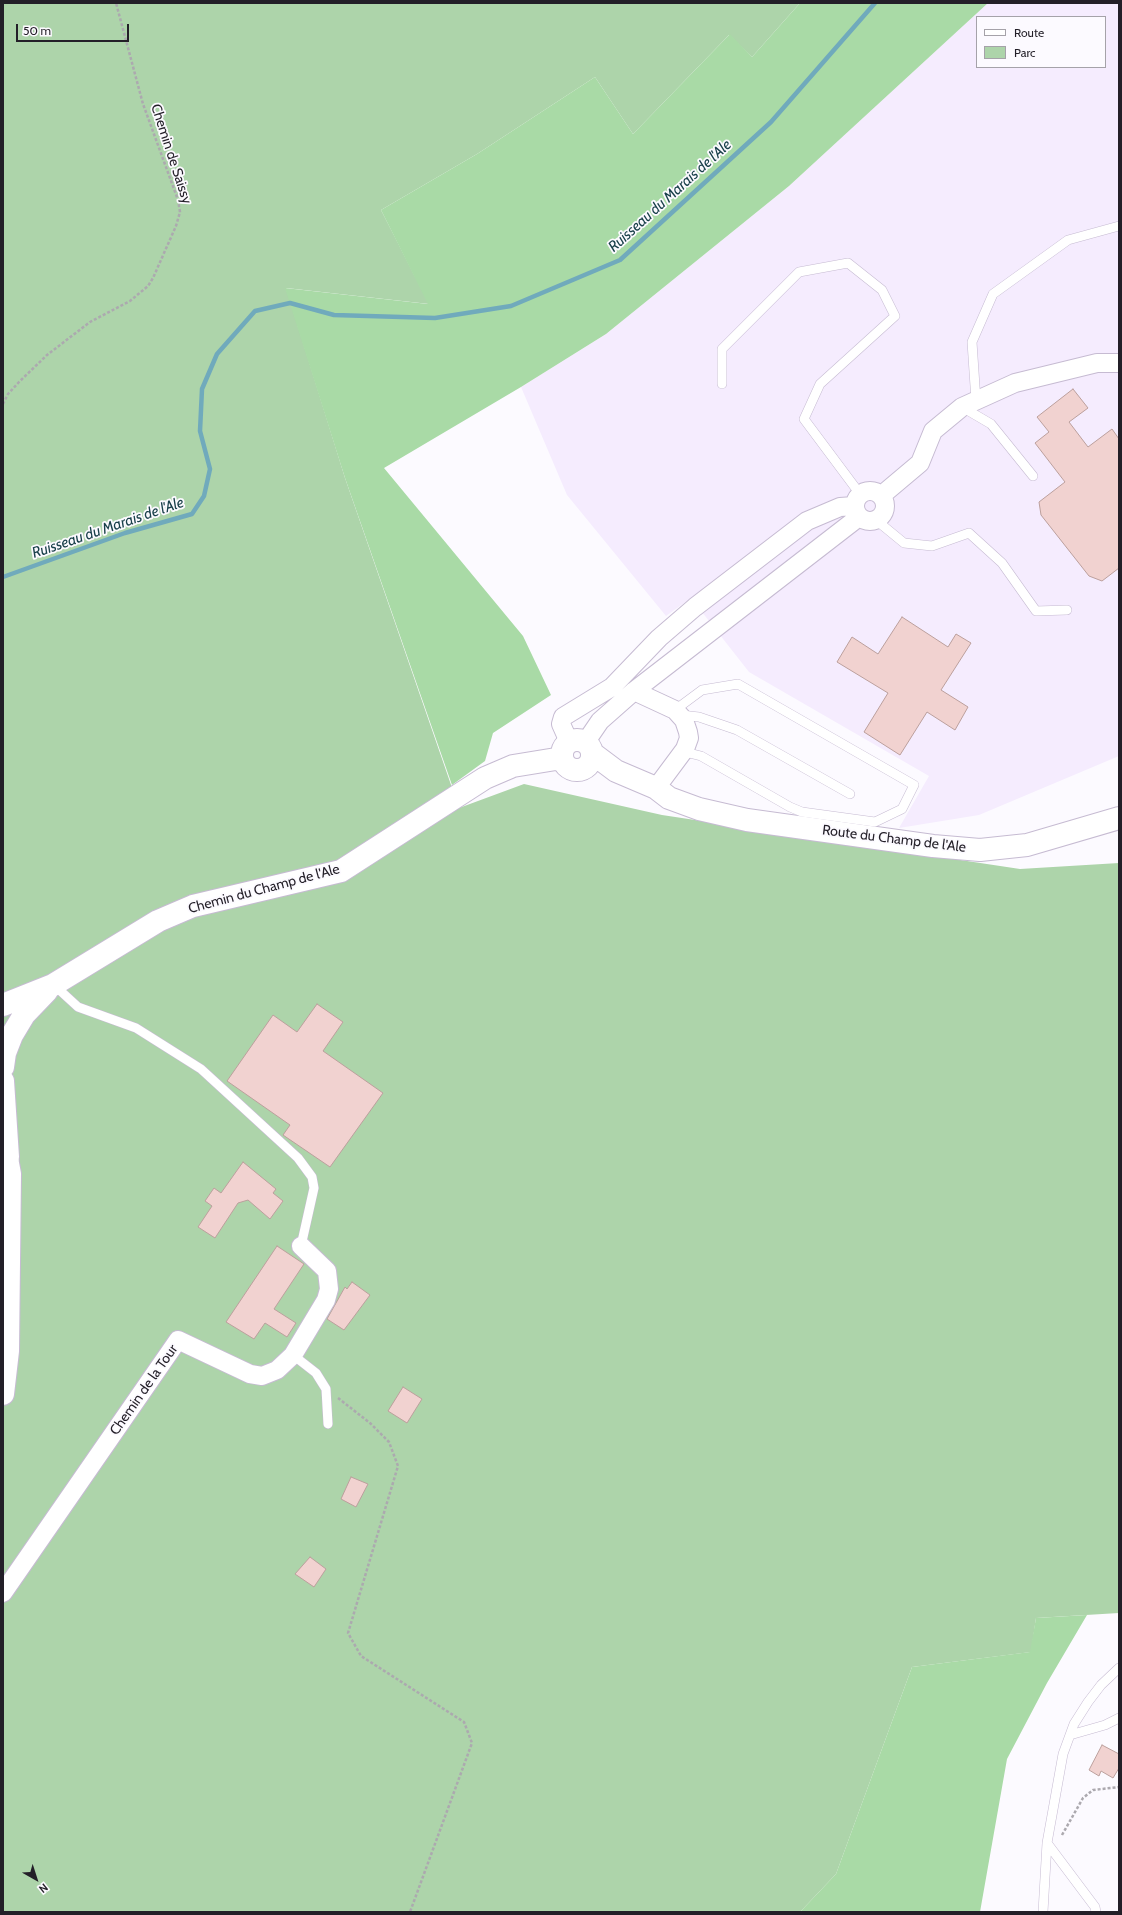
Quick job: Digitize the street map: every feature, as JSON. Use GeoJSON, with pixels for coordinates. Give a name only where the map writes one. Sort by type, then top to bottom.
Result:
{"type":"FeatureCollection","features":[{"type":"Feature","properties":{"kind":"street"},"geometry":{"type":"LineString","coordinates":[[882,495],[920,463],[933,431],[969,404],[1015,383],[1097,363],[1119,363]]}},
{"type":"Feature","properties":{"kind":"street"},"geometry":{"type":"LineString","coordinates":[[862,509],[840,507],[807,522],[695,607],[658,638],[612,687],[563,717],[561,724],[578,753],[600,722],[634,691],[862,509],[871,490],[882,495],[886,504],[884,513],[862,509]]}},
{"type":"Feature","properties":{"kind":"street"},"geometry":{"type":"LineString","coordinates":[[634,691],[678,713],[687,726],[689,738],[662,793]]}},
{"type":"Feature","properties":{"kind":"street","name":"Route du Champ de l'Ale"},"geometry":{"type":"LineString","coordinates":[[578,753],[614,779],[659,798],[662,793],[699,809],[747,820],[933,846],[980,850],[1027,845],[1119,818]]}},
{"type":"Feature","properties":{"kind":"street","name":"Chemin du Champ de l'Ale"},"geometry":{"type":"LineString","coordinates":[[53,985],[158,921],[193,906],[340,871],[490,776],[514,766],[578,753]]}},
{"type":"Feature","properties":{"kind":"street"},"geometry":{"type":"LineString","coordinates":[[3,1005],[53,985]]}},
{"type":"Feature","properties":{"kind":"street"},"geometry":{"type":"LineString","coordinates":[[3,1067],[5,1054],[12,1035],[24,1015],[53,985]]}},
{"type":"Feature","properties":{"kind":"street"},"geometry":{"type":"LineString","coordinates":[[3,1024],[24,1015]]}},
{"type":"Feature","properties":{"kind":"street"},"geometry":{"type":"LineString","coordinates":[[3,1081],[10,1174],[8,1351],[3,1394]]}},
{"type":"Feature","properties":{"kind":"street"},"geometry":{"type":"LineString","coordinates":[[3,1137],[10,1174]]}},
{"type":"Feature","properties":{"kind":"street","name":"Chemin de la Tour"},"geometry":{"type":"LineString","coordinates":[[3,1594],[178,1340],[250,1374],[262,1376],[277,1370],[293,1355],[326,1300],[330,1289],[326,1271],[301,1246]]}},
{"type":"Feature","properties":{"kind":"lane"},"geometry":{"type":"LineString","coordinates":[[1033,476],[991,424],[969,404],[972,342],[993,294],[1068,240],[1119,226]]}},
{"type":"Feature","properties":{"kind":"lane"},"geometry":{"type":"LineString","coordinates":[[722,384],[722,349],[799,272],[848,263],[882,290],[895,316],[820,384],[804,419],[862,509],[904,543],[932,546],[969,533],[1002,563],[1036,611],[1067,610]]}},
{"type":"Feature","properties":{"kind":"lane"},"geometry":{"type":"LineString","coordinates":[[678,713],[702,690],[738,684],[914,785],[902,809],[875,822],[802,812],[790,807],[701,756],[682,754]]}},
{"type":"Feature","properties":{"kind":"lane"},"geometry":{"type":"LineString","coordinates":[[678,713],[699,717],[737,730],[850,794]]}},
{"type":"Feature","properties":{"kind":"lane"},"geometry":{"type":"LineString","coordinates":[[53,985],[78,1007],[136,1028],[201,1069],[298,1158],[312,1177],[314,1188],[301,1246]]}},
{"type":"Feature","properties":{"kind":"lane"},"geometry":{"type":"LineString","coordinates":[[293,1355],[316,1373],[326,1388],[328,1424]]}},
{"type":"Feature","properties":{"kind":"lane"},"geometry":{"type":"LineString","coordinates":[[1043,1912],[1047,1843],[1063,1754],[1074,1724],[1088,1702],[1101,1685],[1119,1668]]}},
{"type":"Feature","properties":{"kind":"lane"},"geometry":{"type":"LineString","coordinates":[[1070,1735],[1105,1725],[1119,1718]]}},
{"type":"Feature","properties":{"kind":"lane"},"geometry":{"type":"LineString","coordinates":[[1047,1843],[1095,1906],[1096,1912]]}},
{"type":"Feature","properties":{"kind":"path","name":"Chemin de Saissy"},"geometry":{"type":"LineString","coordinates":[[3,404],[8,394],[47,355],[90,322],[130,301],[148,286],[176,226],[180,212],[178,200],[143,104],[116,3]]}},
{"type":"Feature","properties":{"kind":"path"},"geometry":{"type":"LineString","coordinates":[[326,1388],[370,1423],[389,1442],[398,1466],[348,1633],[361,1656],[464,1722],[472,1743],[410,1912]]}},
{"type":"Feature","properties":{"kind":"path"},"geometry":{"type":"LineString","coordinates":[[1061,1862],[1063,1851],[1060,1839],[1084,1798],[1093,1790],[1119,1787]]}},
{"type":"Feature","properties":{"kind":"shaded area"},"geometry":{"type":"Polygon","coordinates":[[[988,3],[1119,3],[1119,756],[979,815],[899,828],[929,776],[749,672],[691,598],[666,616],[567,495],[521,387],[606,334],[789,186],[988,3]]]}},
{"type":"Feature","properties":{"kind":"green space"},"geometry":{"type":"Polygon","coordinates":[[[3,3],[800,3],[752,57],[729,35],[633,134],[595,77],[477,154],[381,210],[429,304],[286,288],[345,478],[459,808],[524,784],[662,815],[1020,869],[1119,863],[1119,1613],[1036,1618],[1031,1652],[912,1667],[836,1874],[800,1912],[3,1912],[3,3]]]}},
{"type":"Feature","properties":{"kind":"green space"},"geometry":{"type":"Polygon","coordinates":[[[800,3],[988,3],[789,186],[606,334],[521,387],[384,468],[523,636],[551,695],[493,733],[485,761],[452,785],[345,478],[285,288],[428,304],[381,210],[477,154],[595,77],[633,134],[730,34],[752,57],[800,3]]]}},
{"type":"Feature","properties":{"kind":"green space"},"geometry":{"type":"Polygon","coordinates":[[[1087,1615],[1047,1683],[1007,1759],[980,1912],[800,1912],[836,1874],[912,1667],[1030,1652],[1036,1618],[1087,1615]]]}},
{"type":"Feature","properties":{"kind":"building"},"geometry":{"type":"Polygon","coordinates":[[[1073,389],[1088,408],[1069,422],[1088,447],[1112,429],[1119,439],[1119,568],[1102,581],[1089,576],[1041,515],[1039,502],[1065,482],[1035,443],[1049,432],[1037,417],[1073,389]]]}},
{"type":"Feature","properties":{"kind":"building"},"geometry":{"type":"Polygon","coordinates":[[[902,617],[948,647],[956,634],[971,643],[941,690],[968,707],[955,730],[927,712],[900,755],[864,732],[888,693],[837,662],[852,637],[878,654],[902,617]]]}},
{"type":"Feature","properties":{"kind":"building"},"geometry":{"type":"Polygon","coordinates":[[[317,1004],[343,1022],[323,1051],[383,1093],[330,1167],[283,1135],[290,1125],[227,1081],[273,1015],[297,1032],[317,1004]]]}},
{"type":"Feature","properties":{"kind":"building"},"geometry":{"type":"Polygon","coordinates":[[[243,1162],[276,1189],[273,1193],[283,1201],[270,1219],[248,1200],[238,1203],[215,1238],[198,1227],[212,1206],[205,1201],[214,1188],[221,1193],[243,1162]]]}},
{"type":"Feature","properties":{"kind":"building"},"geometry":{"type":"Polygon","coordinates":[[[277,1246],[304,1264],[274,1309],[296,1323],[287,1337],[265,1323],[254,1339],[226,1322],[277,1246]]]}},
{"type":"Feature","properties":{"kind":"building"},"geometry":{"type":"Polygon","coordinates":[[[352,1282],[370,1295],[344,1330],[327,1319],[345,1287],[347,1289],[352,1282]]]}},
{"type":"Feature","properties":{"kind":"building"},"geometry":{"type":"Polygon","coordinates":[[[403,1387],[422,1399],[407,1423],[388,1411],[403,1387]]]}},
{"type":"Feature","properties":{"kind":"building"},"geometry":{"type":"Polygon","coordinates":[[[351,1477],[368,1484],[356,1507],[341,1499],[351,1477]]]}},
{"type":"Feature","properties":{"kind":"building"},"geometry":{"type":"Polygon","coordinates":[[[310,1557],[326,1569],[314,1587],[295,1574],[310,1557]]]}},
{"type":"Feature","properties":{"kind":"building"},"geometry":{"type":"Polygon","coordinates":[[[1102,1745],[1119,1754],[1119,1768],[1113,1778],[1101,1771],[1099,1776],[1089,1770],[1102,1745]]]}},
{"type":"Feature","properties":{"kind":"waterway","name":"Ruisseau du Marais de l'Ale"},"geometry":{"type":"LineString","coordinates":[[3,577],[125,533],[192,514],[204,496],[210,469],[200,431],[202,389],[217,354],[255,311],[290,303],[334,315],[435,318],[511,306],[620,260],[771,122],[875,3]]}}]}
